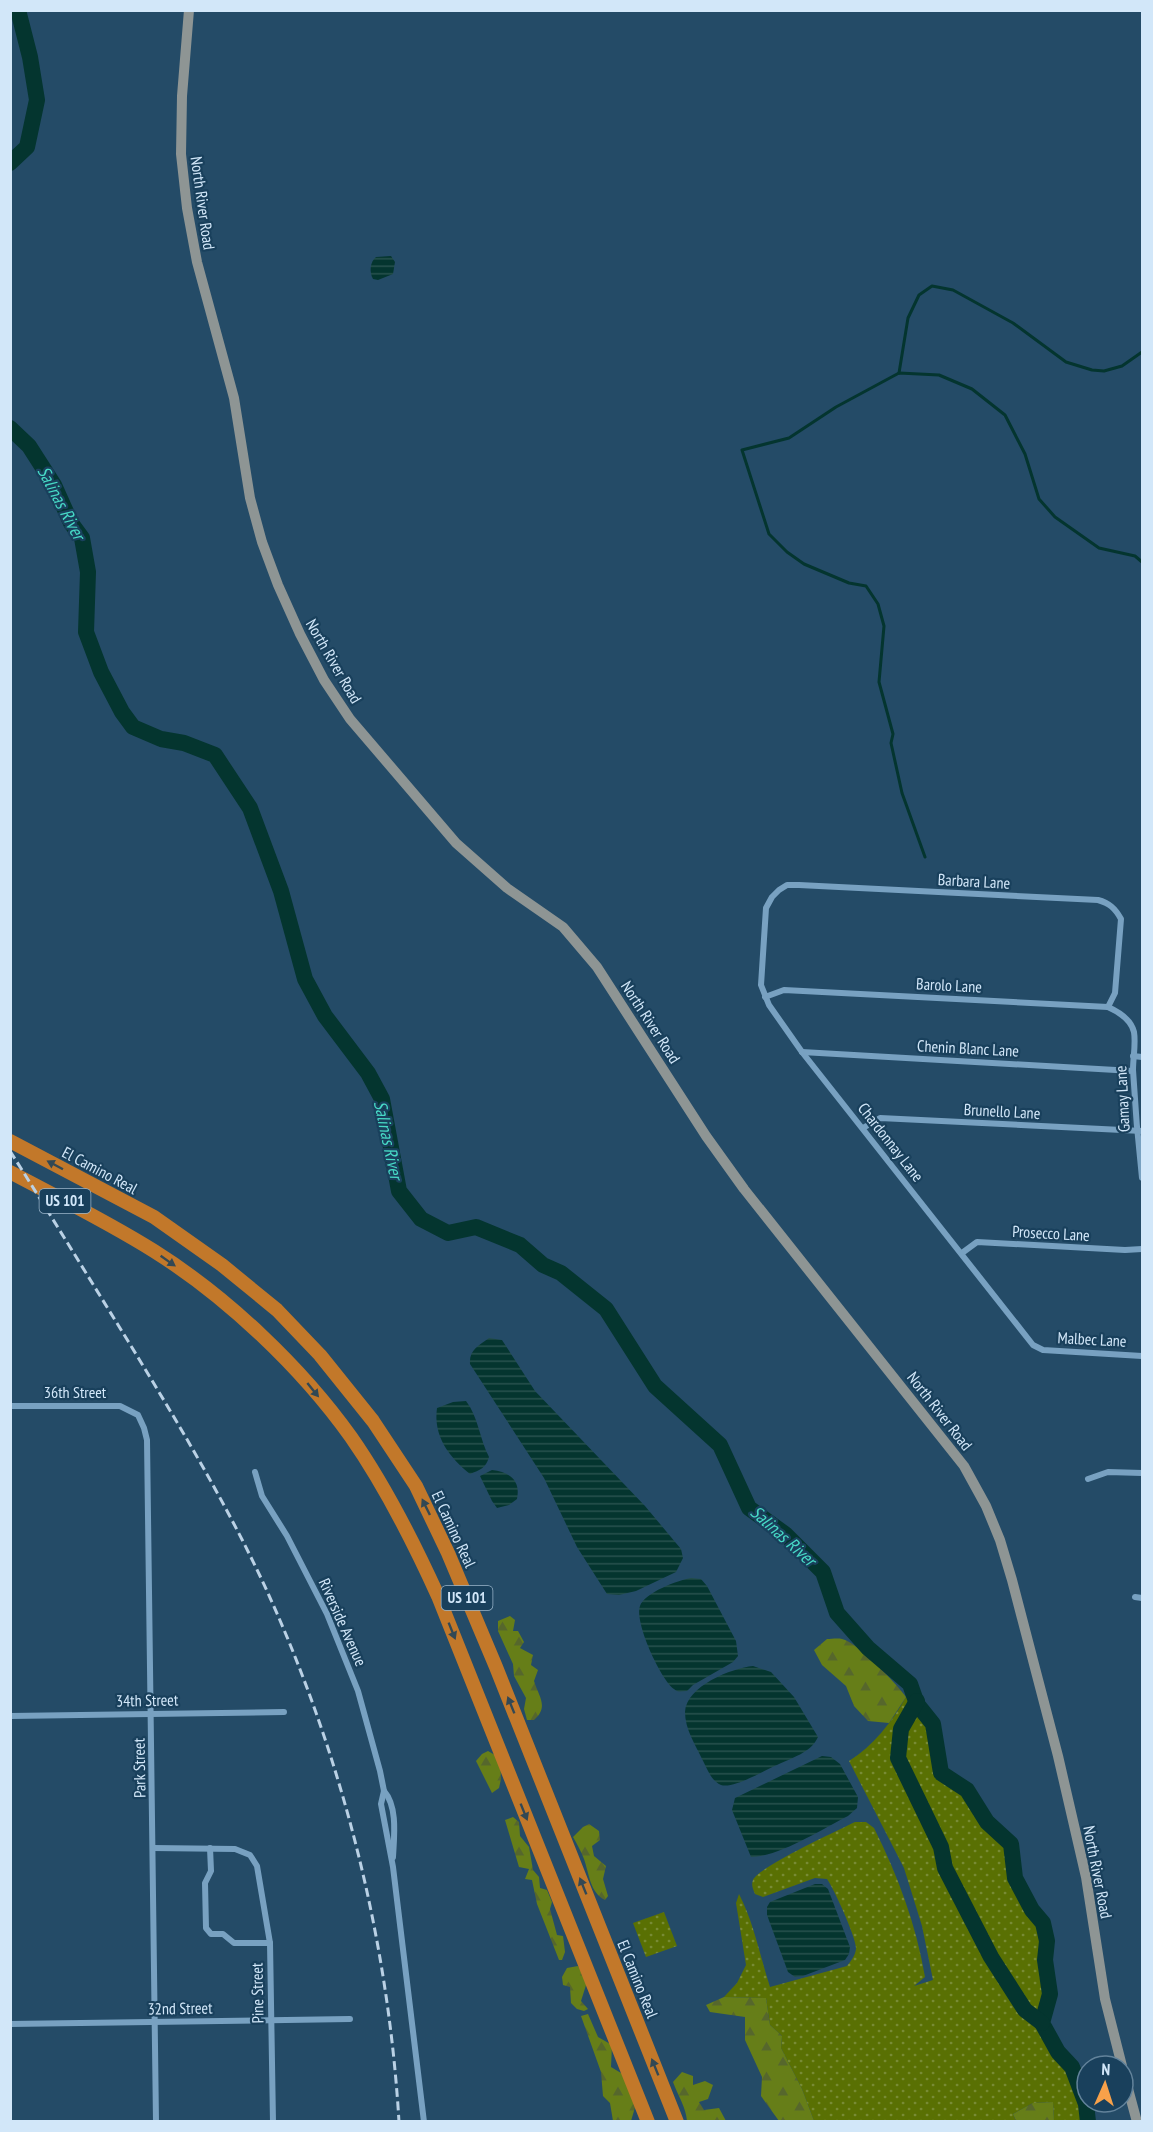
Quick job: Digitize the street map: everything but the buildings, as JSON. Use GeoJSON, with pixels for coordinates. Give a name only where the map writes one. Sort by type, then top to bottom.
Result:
{"type":"FeatureCollection","features":[{"type":"Feature","properties":{"kind":"highway","name":"El Camino Real"},"geometry":{"type":"LineString","coordinates":[[10,1141],[154,1217],[222,1265],[278,1310],[320,1354],[373,1421],[416,1486],[448,1552],[677,2121]]}},
{"type":"Feature","properties":{"kind":"highway","name":"US 101"},"geometry":{"type":"LineString","coordinates":[[10,1172],[119,1230],[155,1252],[213,1294],[300,1373],[351,1437],[411,1538],[438,1596],[648,2121]]}},
{"type":"Feature","properties":{"kind":"main road","name":"North River Road"},"geometry":{"type":"LineString","coordinates":[[189,10],[182,96],[181,154],[187,208],[197,262],[234,398],[250,498],[270,562],[300,634],[324,680],[350,719],[456,843],[507,888],[563,927],[597,967],[706,1136],[744,1189],[964,1466],[986,1506],[1000,1540],[1012,1580],[1058,1756],[1083,1866],[1105,1999],[1119,2054]]}},
{"type":"Feature","properties":{"kind":"street","name":"Barbara Lane"},"geometry":{"type":"LineString","coordinates":[[765,936],[766,908],[772,897],[787,885],[1098,900],[1116,911],[1121,919],[1115,993],[1108,1007]]}},
{"type":"Feature","properties":{"kind":"street","name":"Chardonnay Lane"},"geometry":{"type":"LineString","coordinates":[[765,936],[761,985],[765,997],[802,1052],[1033,1345],[1039,1348]]}},
{"type":"Feature","properties":{"kind":"street","name":"Barolo Lane"},"geometry":{"type":"LineString","coordinates":[[765,997],[784,990],[1108,1007]]}},
{"type":"Feature","properties":{"kind":"street","name":"Gamay Lane"},"geometry":{"type":"LineString","coordinates":[[1108,1007],[1128,1020],[1134,1032],[1133,1071],[1143,1178]]}},
{"type":"Feature","properties":{"kind":"street","name":"Chenin Blanc Lane"},"geometry":{"type":"LineString","coordinates":[[802,1052],[1133,1071]]}},
{"type":"Feature","properties":{"kind":"street"},"geometry":{"type":"LineString","coordinates":[[1133,1056],[1143,1057]]}},
{"type":"Feature","properties":{"kind":"street","name":"Brunello Lane"},"geometry":{"type":"LineString","coordinates":[[863,1128],[880,1118],[1139,1131]]}},
{"type":"Feature","properties":{"kind":"street","name":"Prosecco Lane"},"geometry":{"type":"LineString","coordinates":[[962,1253],[977,1242],[1143,1249]]}},
{"type":"Feature","properties":{"kind":"street","name":"Malbec Lane"},"geometry":{"type":"LineString","coordinates":[[1039,1348],[1143,1356]]}},
{"type":"Feature","properties":{"kind":"street","name":"36th Street"},"geometry":{"type":"LineString","coordinates":[[10,1406],[108,1405],[120,1406],[138,1415]]}},
{"type":"Feature","properties":{"kind":"street","name":"Park Street"},"geometry":{"type":"LineString","coordinates":[[138,1415],[147,1440],[156,2121]]}},
{"type":"Feature","properties":{"kind":"street","name":"Riverside Avenue"},"geometry":{"type":"LineString","coordinates":[[255,1472],[262,1496],[287,1536],[327,1614],[358,1691],[380,1771],[384,1791],[381,1804],[393,1867],[424,2121]]}},
{"type":"Feature","properties":{"kind":"street"},"geometry":{"type":"LineString","coordinates":[[1088,1479],[1108,1472],[1143,1473]]}},
{"type":"Feature","properties":{"kind":"street"},"geometry":{"type":"LineString","coordinates":[[1135,1597],[1143,1599]]}},
{"type":"Feature","properties":{"kind":"street","name":"34th Street"},"geometry":{"type":"LineString","coordinates":[[10,1716],[284,1712]]}},
{"type":"Feature","properties":{"kind":"street"},"geometry":{"type":"LineString","coordinates":[[153,1848],[210,1848],[211,1871],[205,1883],[206,1928],[211,1934],[223,1934],[234,1943],[270,1942]]}},
{"type":"Feature","properties":{"kind":"street","name":"Pine Street"},"geometry":{"type":"LineString","coordinates":[[210,1848],[235,1849],[250,1855],[257,1866],[270,1942],[273,2121]]}},
{"type":"Feature","properties":{"kind":"street","name":"32nd Street"},"geometry":{"type":"LineString","coordinates":[[10,2025],[350,2019]]}},
{"type":"Feature","properties":{"kind":"green space"},"geometry":{"type":"Polygon","coordinates":[[[510,1616],[515,1620],[513,1631],[518,1631],[524,1642],[520,1648],[533,1655],[531,1665],[538,1670],[534,1681],[542,1706],[539,1715],[534,1720],[527,1720],[524,1709],[526,1698],[514,1676],[513,1664],[498,1631],[498,1621],[510,1616]]]}},
{"type":"Feature","properties":{"kind":"green space"},"geometry":{"type":"Polygon","coordinates":[[[827,1639],[842,1639],[849,1642],[886,1674],[906,1697],[889,1723],[868,1721],[854,1706],[846,1686],[822,1665],[814,1650],[827,1639]]]}},
{"type":"Feature","properties":{"kind":"green space"},"geometry":{"type":"Polygon","coordinates":[[[906,1697],[929,1727],[940,1777],[963,1793],[987,1828],[1007,1848],[1015,1886],[1029,1912],[1038,1923],[1042,1938],[1044,2003],[1037,2021],[1075,2086],[1075,2114],[1082,2114],[1081,2121],[1054,2121],[1053,2102],[1033,2103],[1013,2114],[1016,2121],[814,2121],[802,2089],[781,2048],[782,2036],[770,2025],[766,1998],[724,1997],[737,1983],[746,1965],[736,1903],[739,1894],[753,1928],[770,1987],[847,1966],[850,1962],[856,1949],[853,1935],[827,1879],[815,1878],[763,1897],[755,1894],[752,1884],[753,1880],[769,1866],[855,1822],[866,1822],[874,1828],[905,1901],[917,1938],[925,1977],[914,1986],[933,1980],[922,1926],[904,1868],[849,1761],[881,1733],[906,1697]]]}},
{"type":"Feature","properties":{"kind":"green space"},"geometry":{"type":"Polygon","coordinates":[[[488,1751],[500,1758],[499,1788],[492,1793],[476,1761],[488,1751]]]}},
{"type":"Feature","properties":{"kind":"green space"},"geometry":{"type":"Polygon","coordinates":[[[513,1817],[519,1822],[520,1836],[529,1847],[533,1870],[539,1877],[540,1888],[547,1890],[552,1902],[550,1909],[557,1935],[563,1936],[565,1952],[562,1960],[559,1960],[537,1904],[532,1880],[525,1879],[529,1869],[519,1867],[505,1820],[513,1817]]]}},
{"type":"Feature","properties":{"kind":"green space"},"geometry":{"type":"Polygon","coordinates":[[[589,1824],[599,1831],[600,1840],[592,1846],[594,1856],[606,1866],[603,1879],[608,1896],[605,1900],[593,1888],[583,1856],[573,1837],[589,1824]]]}},
{"type":"Feature","properties":{"kind":"green space"},"geometry":{"type":"Polygon","coordinates":[[[664,1912],[677,1946],[646,1957],[633,1923],[664,1912]]]}},
{"type":"Feature","properties":{"kind":"green space"},"geometry":{"type":"Polygon","coordinates":[[[578,1966],[587,1982],[581,2001],[588,2009],[584,2011],[577,2009],[571,2003],[570,1987],[563,1985],[562,1977],[567,1968],[578,1966]]]}},
{"type":"Feature","properties":{"kind":"green space"},"geometry":{"type":"Polygon","coordinates":[[[724,1997],[766,1998],[770,2025],[782,2036],[781,2048],[802,2089],[814,2121],[779,2121],[761,2096],[762,2077],[745,2040],[745,2017],[710,2012],[706,2005],[724,1997]]]}},
{"type":"Feature","properties":{"kind":"green space"},"geometry":{"type":"Polygon","coordinates":[[[588,2014],[598,2037],[612,2045],[611,2067],[626,2076],[636,2104],[631,2121],[613,2121],[610,2103],[603,2096],[601,2072],[581,2016],[588,2014]]]}},
{"type":"Feature","properties":{"kind":"green space"},"geometry":{"type":"Polygon","coordinates":[[[682,2072],[693,2076],[693,2085],[705,2081],[713,2085],[708,2099],[699,2102],[704,2110],[719,2108],[726,2121],[687,2121],[673,2082],[682,2072]]]}},
{"type":"Feature","properties":{"kind":"green space"},"geometry":{"type":"Polygon","coordinates":[[[1053,2102],[1054,2121],[1016,2121],[1013,2114],[1033,2103],[1053,2102]]]}},
{"type":"Feature","properties":{"kind":"shaded area"},"geometry":{"type":"Polygon","coordinates":[[[391,256],[395,262],[393,274],[378,280],[373,279],[371,267],[374,259],[391,256]]]}},
{"type":"Feature","properties":{"kind":"shaded area"},"geometry":{"type":"Polygon","coordinates":[[[489,1338],[502,1340],[535,1391],[645,1506],[681,1549],[683,1558],[676,1572],[636,1591],[619,1595],[607,1594],[577,1547],[544,1478],[470,1364],[473,1352],[489,1338]]]}},
{"type":"Feature","properties":{"kind":"shaded area"},"geometry":{"type":"Polygon","coordinates":[[[466,1401],[489,1457],[482,1468],[470,1474],[455,1460],[444,1445],[436,1418],[437,1408],[453,1402],[466,1401]]]}},
{"type":"Feature","properties":{"kind":"shaded area"},"geometry":{"type":"Polygon","coordinates":[[[492,1470],[508,1475],[515,1482],[518,1492],[517,1499],[509,1505],[497,1508],[492,1501],[480,1476],[492,1470]]]}},
{"type":"Feature","properties":{"kind":"shaded area"},"geometry":{"type":"Polygon","coordinates":[[[691,1578],[701,1579],[707,1586],[736,1641],[738,1656],[733,1662],[693,1685],[687,1691],[679,1691],[669,1684],[656,1663],[645,1637],[639,1614],[640,1606],[648,1596],[670,1584],[691,1578]]]}},
{"type":"Feature","properties":{"kind":"shaded area"},"geometry":{"type":"Polygon","coordinates":[[[753,1666],[771,1672],[794,1697],[818,1737],[811,1747],[794,1757],[741,1782],[721,1785],[710,1774],[691,1736],[685,1718],[687,1703],[693,1694],[712,1680],[734,1670],[753,1666]]]}},
{"type":"Feature","properties":{"kind":"shaded area"},"geometry":{"type":"Polygon","coordinates":[[[822,1756],[831,1757],[840,1764],[858,1797],[857,1808],[848,1816],[813,1835],[774,1852],[751,1857],[732,1810],[735,1798],[822,1756]]]}},
{"type":"Feature","properties":{"kind":"shaded area"},"geometry":{"type":"Polygon","coordinates":[[[815,1884],[822,1884],[828,1889],[850,1947],[849,1954],[845,1960],[795,1977],[788,1972],[767,1915],[767,1907],[770,1902],[815,1884]]]}},
{"type":"Feature","properties":{"kind":"waterway","name":"Salinas River"},"geometry":{"type":"LineString","coordinates":[[10,163],[27,147],[37,100],[30,57],[18,10]]}},
{"type":"Feature","properties":{"kind":"waterway"},"geometry":{"type":"LineString","coordinates":[[899,373],[908,318],[919,295],[932,286],[953,290],[1013,323],[1066,362],[1104,371],[1122,366],[1142,352]]}},
{"type":"Feature","properties":{"kind":"waterway"},"geometry":{"type":"LineString","coordinates":[[925,857],[902,793],[891,743],[893,734],[879,682],[884,626],[878,604],[866,586],[849,583],[804,564],[787,552],[769,534],[742,450],[789,438],[836,407],[899,373],[939,375],[972,389],[1005,415],[1025,454],[1039,499],[1055,517],[1099,548],[1135,556],[1142,562]]}},
{"type":"Feature","properties":{"kind":"waterway","name":"Salinas River"},"geometry":{"type":"LineString","coordinates":[[10,428],[29,446],[54,485],[71,523],[82,538],[88,572],[86,632],[101,672],[122,712],[133,727],[161,739],[184,743],[215,755],[250,808],[281,891],[305,979],[325,1016],[368,1073],[382,1099],[399,1191],[421,1219],[448,1233],[476,1227],[520,1245],[543,1265],[561,1273],[606,1309],[655,1386],[720,1445],[749,1508],[785,1534],[823,1572],[837,1613],[868,1648],[910,1684],[917,1704],[933,1724],[941,1773],[967,1790],[987,1822],[1011,1844],[1015,1878],[1032,1910],[1043,1923],[1047,1941],[1045,1960],[1050,1994],[1042,2023],[1058,2052],[1072,2067],[1086,2104],[1088,2122]]}},
{"type":"Feature","properties":{"kind":"waterway","name":"Salinas River"},"geometry":{"type":"LineString","coordinates":[[917,1701],[901,1729],[898,1758],[941,1847],[945,1868],[991,1957],[1025,2010],[1042,2023]]}},
{"type":"Feature","properties":{"kind":"railway"},"geometry":{"type":"LineString","coordinates":[[10,1151],[198,1458],[246,1547],[289,1642],[314,1708],[356,1843],[384,1982],[399,2122]]}}]}
